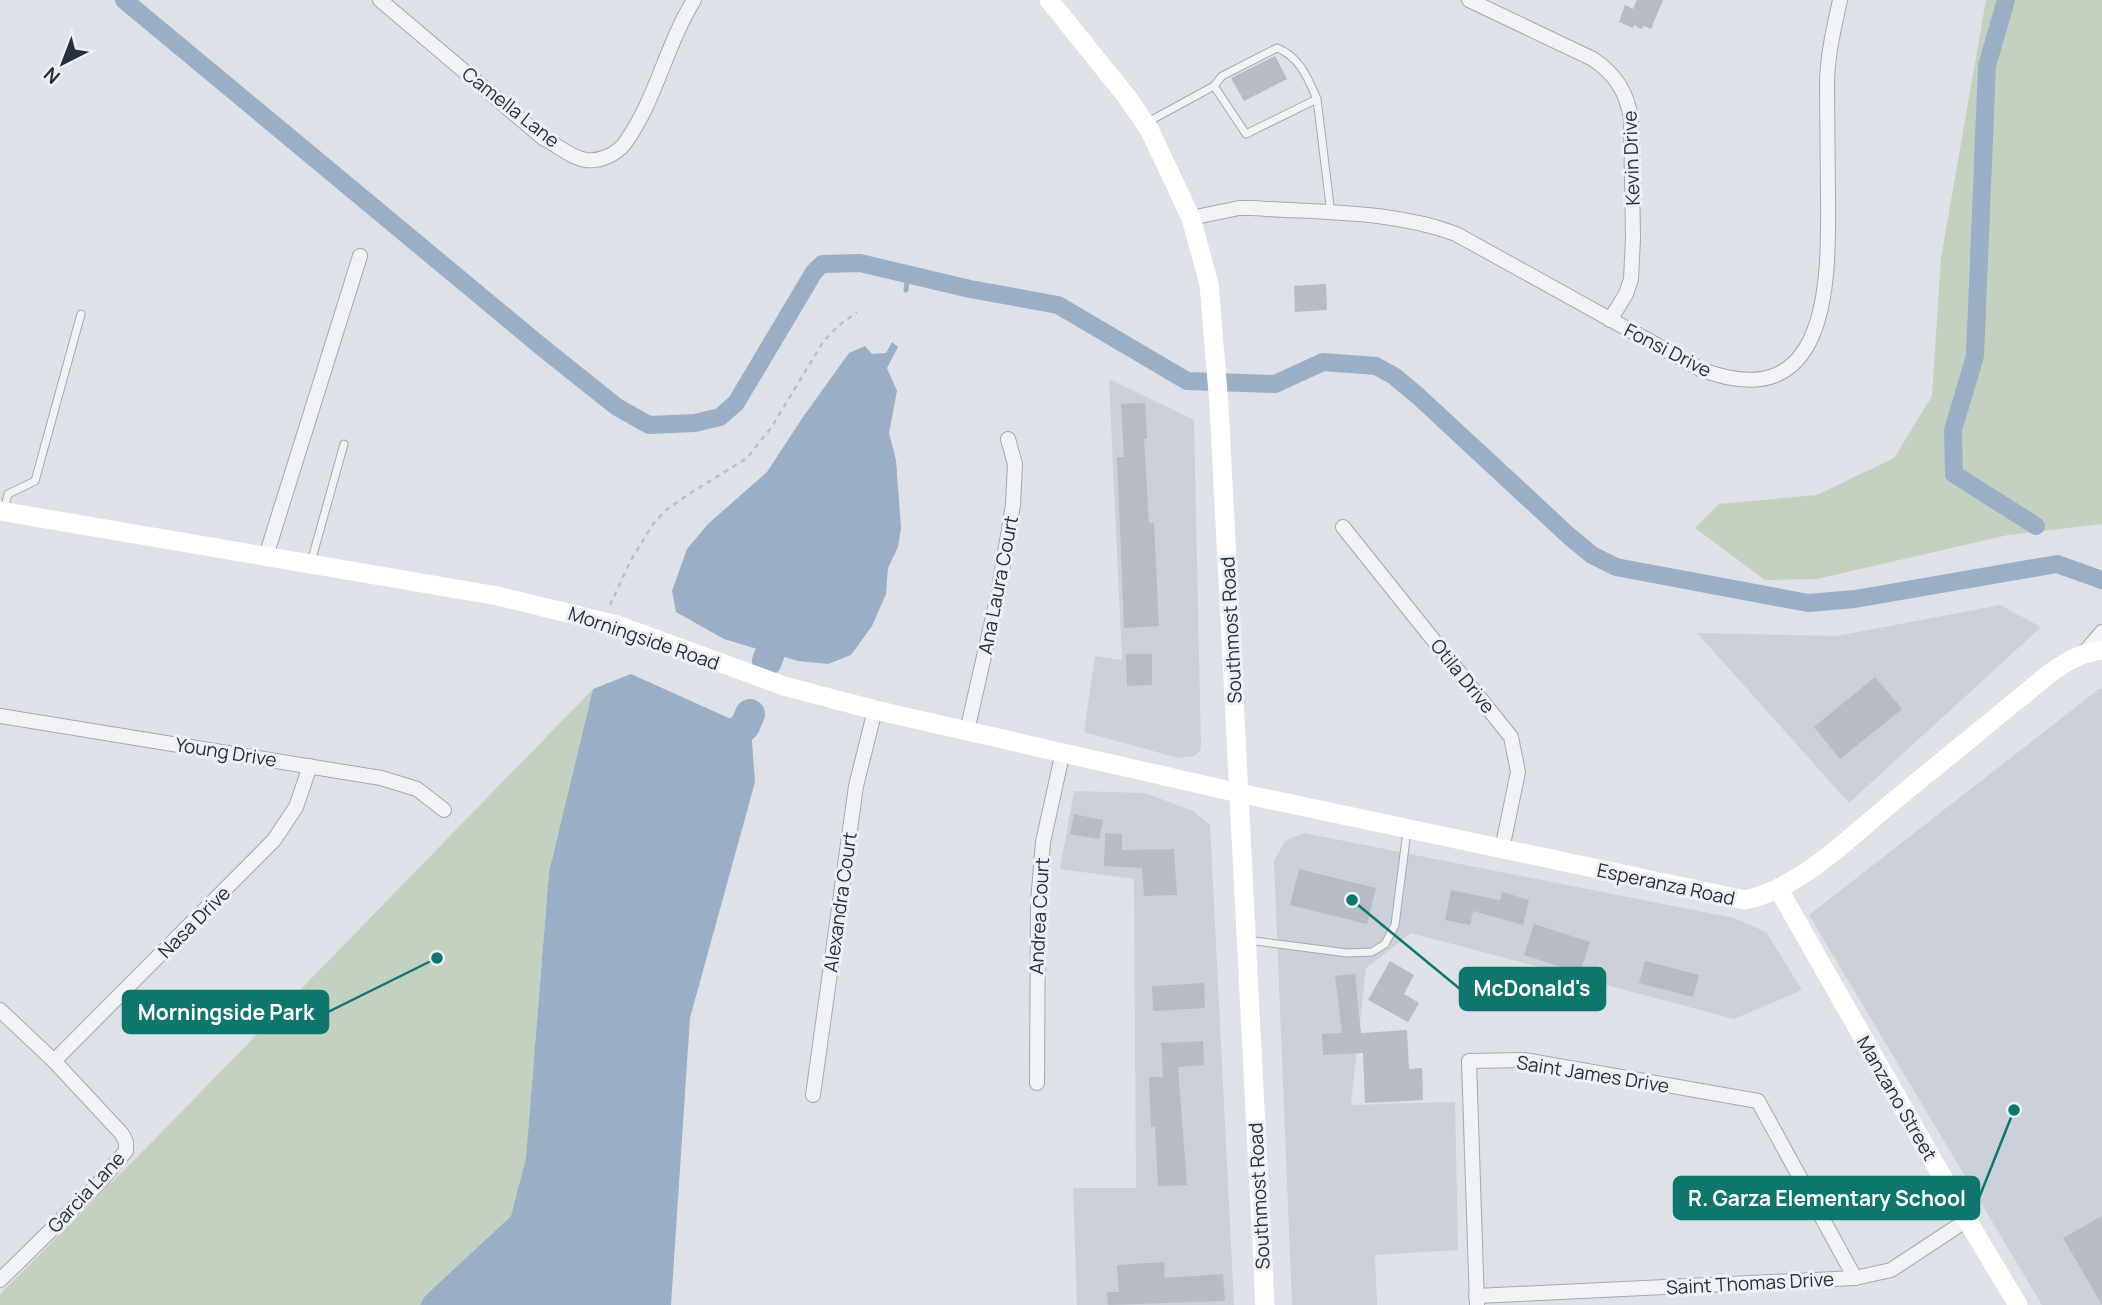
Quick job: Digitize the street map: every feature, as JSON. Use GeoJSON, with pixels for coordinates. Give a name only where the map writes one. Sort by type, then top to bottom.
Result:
{"type":"FeatureCollection","features":[{"type":"Feature","properties":{"kind":"street","name":"Camella Lane"},"geometry":{"type":"LineString","coordinates":[[380,0],[543,138],[586,160],[613,154],[624,144],[640,117],[694,0]]}},
{"type":"Feature","properties":{"kind":"street","name":"Southmost Road"},"geometry":{"type":"LineString","coordinates":[[1049,0],[1145,123],[1191,218],[1209,284],[1219,405],[1265,1305]]}},
{"type":"Feature","properties":{"kind":"street","name":"Kevin Drive"},"geometry":{"type":"LineString","coordinates":[[1469,0],[1593,59],[1609,70],[1621,84],[1628,100],[1631,118],[1633,238],[1631,279],[1626,294],[1610,320]]}},
{"type":"Feature","properties":{"kind":"street","name":"Fonsi Drive"},"geometry":{"type":"LineString","coordinates":[[1191,218],[1239,208],[1399,219],[1427,224],[1456,234],[1700,369],[1723,378],[1745,381],[1767,379],[1786,369],[1803,354],[1815,333],[1826,282],[1829,224],[1827,82],[1829,54],[1840,0]]}},
{"type":"Feature","properties":{"kind":"street"},"geometry":{"type":"LineString","coordinates":[[266,556],[360,256]]}},
{"type":"Feature","properties":{"kind":"street","name":"Ana Laura Court"},"geometry":{"type":"LineString","coordinates":[[967,731],[998,595],[1013,505],[1015,464],[1008,439]]}},
{"type":"Feature","properties":{"kind":"street","name":"Morningside Road"},"geometry":{"type":"LineString","coordinates":[[2,511],[498,596],[647,635],[784,686],[875,710],[1239,793]]}},
{"type":"Feature","properties":{"kind":"street","name":"Otila Drive"},"geometry":{"type":"LineString","coordinates":[[1343,527],[1511,737],[1518,772],[1502,849]]}},
{"type":"Feature","properties":{"kind":"street"},"geometry":{"type":"LineString","coordinates":[[2094,651],[2102,632]]}},
{"type":"Feature","properties":{"kind":"street","name":"Esperanza Road"},"geometry":{"type":"LineString","coordinates":[[1239,793],[1745,900],[1779,890],[1834,850],[2049,674],[2068,660],[2094,651]]}},
{"type":"Feature","properties":{"kind":"street","name":"Alexandra Court"},"geometry":{"type":"LineString","coordinates":[[813,1095],[856,786],[875,710]]}},
{"type":"Feature","properties":{"kind":"street","name":"Young Drive"},"geometry":{"type":"LineString","coordinates":[[0,716],[382,778],[416,789],[444,810]]}},
{"type":"Feature","properties":{"kind":"street","name":"Andrea Court"},"geometry":{"type":"LineString","coordinates":[[1037,1083],[1036,969],[1039,891],[1043,842],[1063,751]]}},
{"type":"Feature","properties":{"kind":"street","name":"Nasa Drive"},"geometry":{"type":"LineString","coordinates":[[54,1061],[274,840],[296,807],[310,766]]}},
{"type":"Feature","properties":{"kind":"street","name":"Manzano Street"},"geometry":{"type":"LineString","coordinates":[[1779,890],[2018,1305]]}},
{"type":"Feature","properties":{"kind":"street","name":"Garcia Lane"},"geometry":{"type":"LineString","coordinates":[[0,1010],[54,1061],[122,1134],[127,1151],[99,1183],[0,1280]]}},
{"type":"Feature","properties":{"kind":"street","name":"Saint James Drive"},"geometry":{"type":"LineString","coordinates":[[1477,1301],[1469,1061],[1524,1060],[1758,1101],[1855,1278]]}},
{"type":"Feature","properties":{"kind":"street","name":"Saint Thomas Drive"},"geometry":{"type":"LineString","coordinates":[[1477,1301],[1855,1278],[1891,1269],[1967,1220]]}},
{"type":"Feature","properties":{"kind":"lane"},"geometry":{"type":"LineString","coordinates":[[1145,123],[1214,86],[1222,76],[1277,48],[1290,53],[1317,99],[1331,214]]}},
{"type":"Feature","properties":{"kind":"lane"},"geometry":{"type":"LineString","coordinates":[[1214,86],[1246,134],[1317,99]]}},
{"type":"Feature","properties":{"kind":"lane"},"geometry":{"type":"LineString","coordinates":[[2,511],[8,494],[36,481],[80,314]]}},
{"type":"Feature","properties":{"kind":"lane"},"geometry":{"type":"LineString","coordinates":[[310,564],[344,444]]}},
{"type":"Feature","properties":{"kind":"lane"},"geometry":{"type":"LineString","coordinates":[[1246,940],[1347,953],[1372,952],[1385,943],[1395,925],[1408,829]]}},
{"type":"Feature","properties":{"kind":"path"},"geometry":{"type":"LineString","coordinates":[[603,622],[631,560],[653,524],[666,510],[747,458],[771,428],[823,342],[857,312]]}},
{"type":"Feature","properties":{"kind":"shaded area"},"geometry":{"type":"Polygon","coordinates":[[[1109,379],[1194,420],[1201,749],[1195,756],[1178,758],[1084,732],[1095,656],[1122,660],[1109,379]]]}},
{"type":"Feature","properties":{"kind":"shaded area"},"geometry":{"type":"Polygon","coordinates":[[[2000,605],[2041,627],[1849,803],[1697,633],[1837,636],[2000,605]]]}},
{"type":"Feature","properties":{"kind":"shaded area"},"geometry":{"type":"Polygon","coordinates":[[[2102,689],[2102,1305],[2042,1305],[1809,915],[2102,689]]]}},
{"type":"Feature","properties":{"kind":"shaded area"},"geometry":{"type":"Polygon","coordinates":[[[1074,791],[1145,793],[1193,811],[1210,825],[1234,1305],[1077,1305],[1073,1188],[1136,1188],[1134,879],[1060,869],[1074,791]]]}},
{"type":"Feature","properties":{"kind":"shaded area"},"geometry":{"type":"Polygon","coordinates":[[[1304,833],[1734,918],[1766,932],[1802,990],[1734,1019],[1411,933],[1366,968],[1351,1105],[1455,1102],[1458,1250],[1375,1255],[1377,1305],[1292,1305],[1274,861],[1285,841],[1304,833]]]}},
{"type":"Feature","properties":{"kind":"green space"},"geometry":{"type":"Polygon","coordinates":[[[1986,0],[2102,0],[2102,524],[2008,535],[1817,579],[1765,580],[1695,528],[1719,504],[1817,495],[1894,458],[1932,396],[1941,258],[1986,0]]]}},
{"type":"Feature","properties":{"kind":"green space"},"geometry":{"type":"Polygon","coordinates":[[[593,689],[549,872],[526,1159],[511,1216],[425,1296],[420,1305],[0,1305],[0,1294],[157,1137],[593,689]]]}},
{"type":"Feature","properties":{"kind":"water"},"geometry":{"type":"Polygon","coordinates":[[[892,342],[898,347],[887,368],[897,391],[889,433],[896,460],[901,528],[898,547],[888,568],[886,594],[872,626],[851,655],[828,664],[798,661],[724,639],[676,612],[672,591],[687,549],[708,524],[767,472],[849,353],[865,346],[872,354],[886,353],[892,342]]]}},
{"type":"Feature","properties":{"kind":"water"},"geometry":{"type":"Polygon","coordinates":[[[631,674],[751,728],[755,782],[690,1018],[671,1305],[420,1305],[425,1296],[511,1216],[526,1158],[549,872],[593,689],[631,674]]]}},
{"type":"Feature","properties":{"kind":"building"},"geometry":{"type":"Polygon","coordinates":[[[1637,0],[1663,0],[1651,29],[1644,26],[1641,29],[1634,25],[1633,28],[1619,22],[1625,5],[1633,9],[1637,0]]]}},
{"type":"Feature","properties":{"kind":"building"},"geometry":{"type":"Polygon","coordinates":[[[1275,56],[1287,79],[1244,101],[1231,78],[1275,56]]]}},
{"type":"Feature","properties":{"kind":"building"},"geometry":{"type":"Polygon","coordinates":[[[1326,284],[1327,310],[1295,312],[1294,286],[1326,284]]]}},
{"type":"Feature","properties":{"kind":"building"},"geometry":{"type":"Polygon","coordinates":[[[1145,403],[1147,439],[1144,439],[1149,523],[1154,523],[1159,626],[1124,628],[1117,457],[1124,457],[1121,404],[1145,403]]]}},
{"type":"Feature","properties":{"kind":"building"},"geometry":{"type":"Polygon","coordinates":[[[1126,654],[1152,654],[1152,685],[1127,686],[1126,654]]]}},
{"type":"Feature","properties":{"kind":"building"},"geometry":{"type":"Polygon","coordinates":[[[1875,677],[1902,709],[1840,759],[1814,727],[1875,677]]]}},
{"type":"Feature","properties":{"kind":"building"},"geometry":{"type":"Polygon","coordinates":[[[1074,814],[1103,820],[1099,839],[1070,834],[1074,814]]]}},
{"type":"Feature","properties":{"kind":"building"},"geometry":{"type":"Polygon","coordinates":[[[1105,833],[1122,834],[1122,850],[1174,849],[1177,895],[1144,896],[1142,868],[1104,866],[1105,833]]]}},
{"type":"Feature","properties":{"kind":"building"},"geometry":{"type":"Polygon","coordinates":[[[1299,869],[1376,888],[1367,924],[1290,905],[1299,869]]]}},
{"type":"Feature","properties":{"kind":"building"},"geometry":{"type":"Polygon","coordinates":[[[1451,890],[1500,900],[1502,892],[1529,900],[1523,925],[1473,911],[1470,925],[1445,920],[1451,890]]]}},
{"type":"Feature","properties":{"kind":"building"},"geometry":{"type":"Polygon","coordinates":[[[1534,924],[1590,942],[1580,973],[1524,955],[1534,924]]]}},
{"type":"Feature","properties":{"kind":"building"},"geometry":{"type":"Polygon","coordinates":[[[1390,961],[1414,975],[1404,994],[1419,1003],[1408,1022],[1368,1000],[1390,961]]]}},
{"type":"Feature","properties":{"kind":"building"},"geometry":{"type":"Polygon","coordinates":[[[1645,961],[1699,975],[1693,997],[1639,983],[1645,961]]]}},
{"type":"Feature","properties":{"kind":"building"},"geometry":{"type":"Polygon","coordinates":[[[1355,974],[1361,1033],[1407,1030],[1409,1069],[1422,1068],[1423,1100],[1365,1103],[1363,1053],[1323,1055],[1322,1034],[1342,1033],[1335,976],[1355,974]]]}},
{"type":"Feature","properties":{"kind":"building"},"geometry":{"type":"Polygon","coordinates":[[[1204,983],[1205,1008],[1153,1011],[1152,986],[1204,983]]]}},
{"type":"Feature","properties":{"kind":"building"},"geometry":{"type":"Polygon","coordinates":[[[1203,1041],[1204,1065],[1178,1067],[1187,1185],[1158,1186],[1155,1126],[1151,1127],[1149,1077],[1163,1077],[1161,1043],[1203,1041]]]}},
{"type":"Feature","properties":{"kind":"building"},"geometry":{"type":"Polygon","coordinates":[[[2102,1216],[2102,1305],[2063,1238],[2102,1216]]]}},
{"type":"Feature","properties":{"kind":"building"},"geometry":{"type":"Polygon","coordinates":[[[1164,1262],[1165,1278],[1223,1274],[1225,1301],[1108,1305],[1107,1292],[1119,1292],[1117,1265],[1164,1262]]]}},
{"type":"Feature","properties":{"kind":"waterway"},"geometry":{"type":"LineString","coordinates":[[124,0],[543,348],[617,407],[649,425],[695,423],[720,417],[736,403],[814,272],[822,264],[860,263],[970,289],[1058,305],[1187,381],[1275,384],[1323,362],[1376,366],[1394,376],[1418,396],[1569,536],[1592,555],[1616,567],[1808,603],[1855,599],[2057,564],[2102,580]]}},
{"type":"Feature","properties":{"kind":"waterway"},"geometry":{"type":"LineString","coordinates":[[2006,0],[1987,66],[1975,356],[1953,430],[1954,474],[2036,526]]}},
{"type":"Feature","properties":{"kind":"waterway"},"geometry":{"type":"LineString","coordinates":[[906,290],[908,274]]}},
{"type":"Feature","properties":{"kind":"waterway"},"geometry":{"type":"LineString","coordinates":[[767,661],[784,615]]}},
{"type":"Feature","properties":{"kind":"waterway"},"geometry":{"type":"LineString","coordinates":[[713,750],[745,726],[750,714]]}},
{"type":"Feature","properties":{"kind":"place","name":"McDonald's"},"geometry":{"type":"Point","coordinates":[1352,900]}},
{"type":"Feature","properties":{"kind":"place","name":"Morningside Park"},"geometry":{"type":"Point","coordinates":[437,958]}},
{"type":"Feature","properties":{"kind":"place","name":"R. Garza Elementary School"},"geometry":{"type":"Point","coordinates":[2014,1110]}}]}
